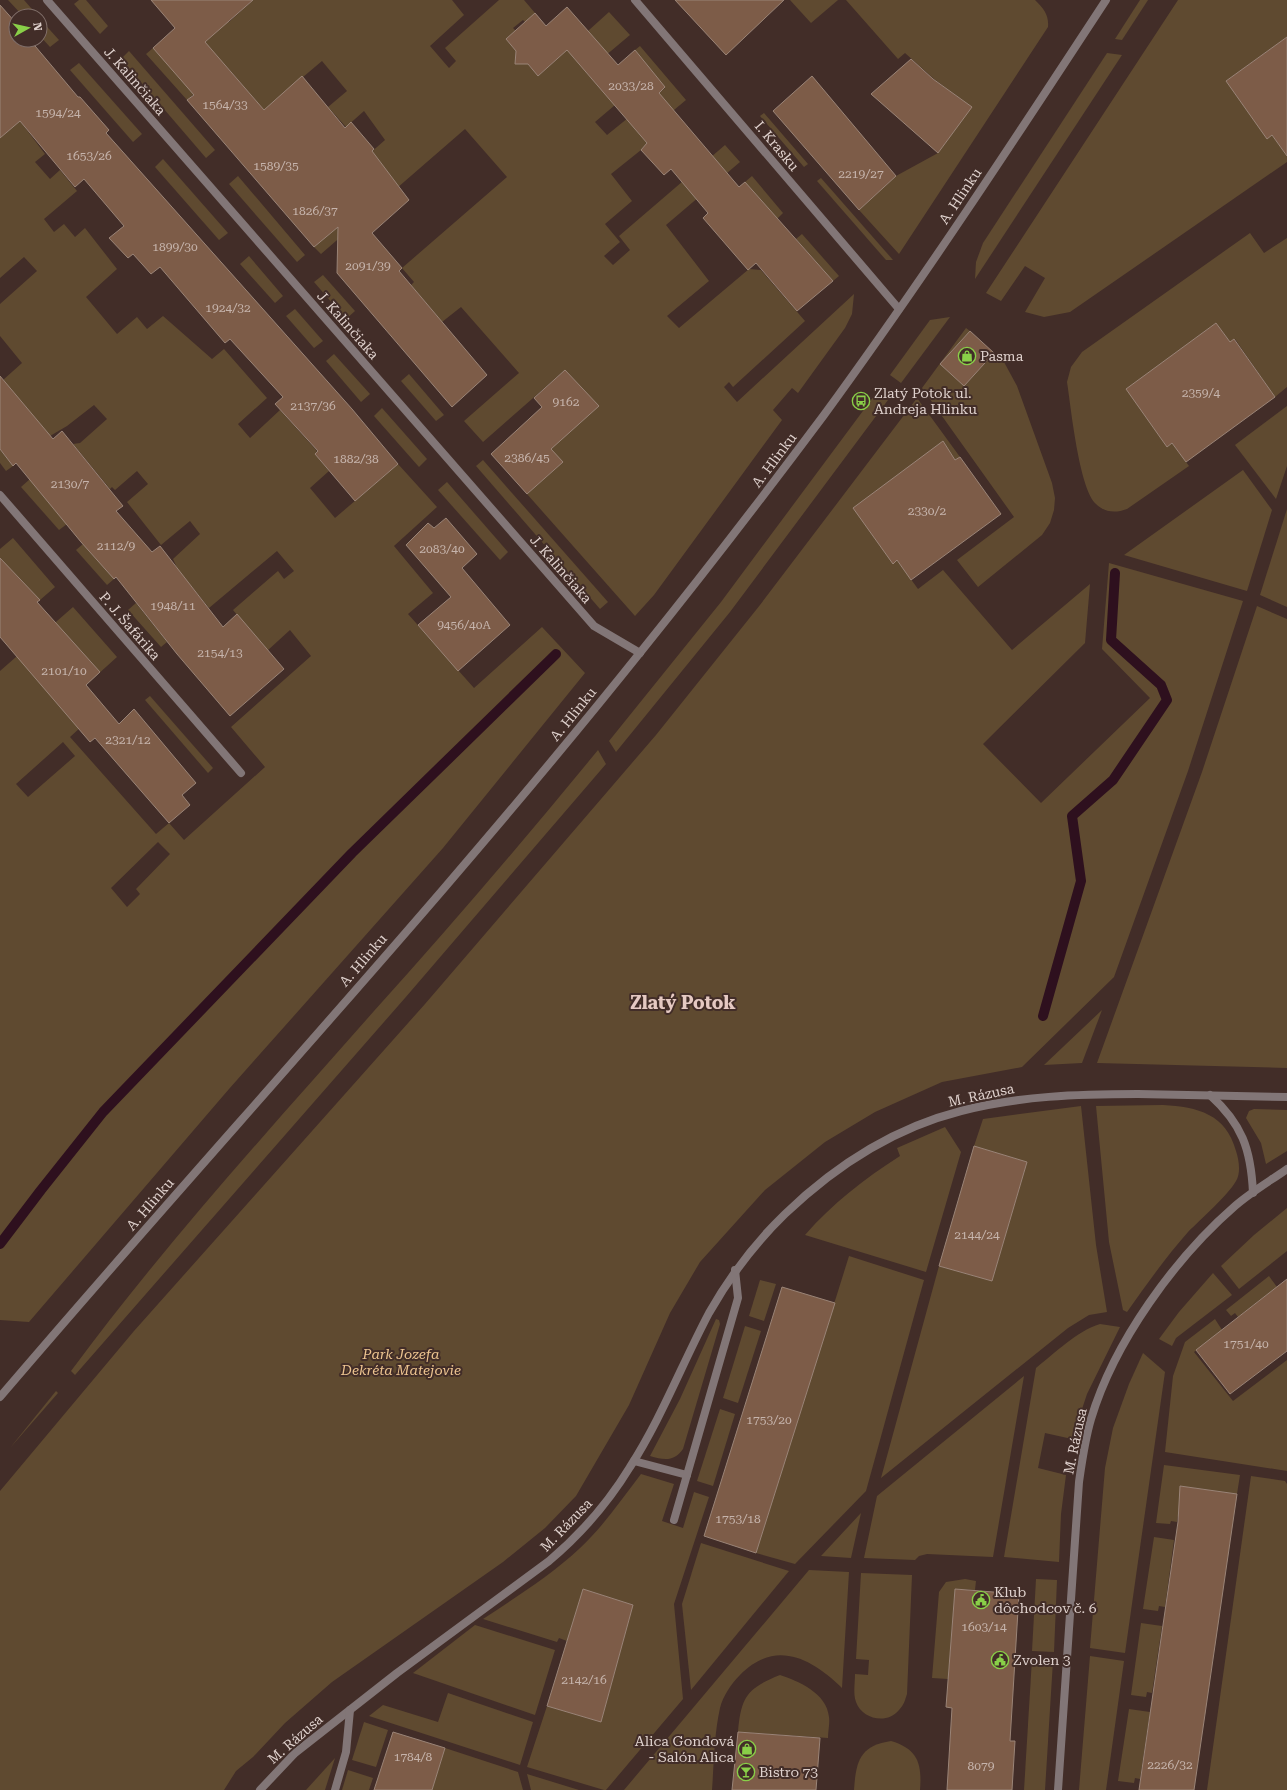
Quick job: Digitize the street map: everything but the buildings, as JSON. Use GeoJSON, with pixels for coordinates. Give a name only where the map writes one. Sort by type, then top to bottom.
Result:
{"type":"FeatureCollection","features":[{"type":"Feature","properties":{"kind":"street","name":"J. Kalinčiaka"},"geometry":{"type":"LineString","coordinates":[[47,0],[594,626],[640,653]]}},
{"type":"Feature","properties":{"kind":"street","name":"I. Krasku"},"geometry":{"type":"LineString","coordinates":[[635,0],[899,309]]}},
{"type":"Feature","properties":{"kind":"street","name":"A. Hlinku"},"geometry":{"type":"LineString","coordinates":[[0,1397],[505,817],[640,653],[733,535],[825,414],[899,309],[1106,0]]}},
{"type":"Feature","properties":{"kind":"street","name":"P. J. Šafárika"},"geometry":{"type":"LineString","coordinates":[[0,495],[241,773]]}},
{"type":"Feature","properties":{"kind":"street","name":"M. Rázusa"},"geometry":{"type":"LineString","coordinates":[[260,1790],[295,1753],[565,1548],[592,1520],[634,1461],[700,1330],[735,1270],[771,1226],[805,1194],[826,1177],[882,1142],[927,1122],[975,1108],[1044,1097],[1087,1094],[1287,1097]]}},
{"type":"Feature","properties":{"kind":"street"},"geometry":{"type":"LineString","coordinates":[[1210,1095],[1226,1109],[1242,1133],[1252,1169],[1253,1193]]}},
{"type":"Feature","properties":{"kind":"street","name":"M. Rázusa"},"geometry":{"type":"LineString","coordinates":[[1058,1790],[1077,1503],[1081,1468],[1091,1419],[1099,1398],[1129,1335],[1155,1294],[1202,1238],[1236,1206],[1287,1169]]}},
{"type":"Feature","properties":{"kind":"street"},"geometry":{"type":"LineString","coordinates":[[674,1520],[738,1298],[735,1270]]}},
{"type":"Feature","properties":{"kind":"street"},"geometry":{"type":"LineString","coordinates":[[634,1461],[687,1474]]}},
{"type":"Feature","properties":{"kind":"street"},"geometry":{"type":"LineString","coordinates":[[335,1790],[346,1752],[350,1710]]}},
{"type":"Feature","properties":{"kind":"green space"},"geometry":{"type":"Polygon","coordinates":[[[8,0],[24,0],[31,8],[16,8],[8,0]]]}},
{"type":"Feature","properties":{"kind":"green space"},"geometry":{"type":"Polygon","coordinates":[[[79,0],[86,0],[108,26],[100,34],[74,4],[79,0]]]}},
{"type":"Feature","properties":{"kind":"green space"},"geometry":{"type":"Polygon","coordinates":[[[253,0],[452,0],[464,15],[430,46],[449,68],[456,61],[445,48],[499,0],[524,0],[535,13],[525,22],[523,20],[513,28],[516,31],[506,39],[516,51],[515,58],[520,64],[528,64],[538,76],[609,12],[630,35],[586,72],[615,105],[595,122],[607,135],[665,88],[635,50],[640,46],[686,100],[650,130],[654,136],[641,150],[611,174],[632,201],[605,224],[620,242],[604,256],[613,265],[630,250],[619,236],[725,145],[740,162],[666,225],[709,281],[667,316],[679,328],[749,269],[761,270],[805,321],[733,387],[729,382],[724,387],[737,402],[854,294],[852,314],[845,328],[798,393],[792,388],[773,410],[782,420],[654,595],[635,616],[527,494],[563,462],[550,449],[598,406],[565,370],[483,442],[464,421],[519,373],[461,307],[442,322],[411,285],[414,282],[402,268],[507,177],[465,129],[321,254],[314,247],[350,216],[353,168],[385,140],[364,111],[346,127],[328,107],[347,91],[322,61],[264,110],[226,66],[187,100],[146,54],[153,48],[173,70],[214,34],[214,24],[218,21],[229,22],[253,0]]]}},
{"type":"Feature","properties":{"kind":"green space"},"geometry":{"type":"Polygon","coordinates":[[[790,0],[838,0],[811,23],[790,0]]]}},
{"type":"Feature","properties":{"kind":"green space"},"geometry":{"type":"Polygon","coordinates":[[[846,0],[1035,0],[1043,9],[1048,19],[1048,27],[899,254],[859,210],[896,176],[938,153],[971,107],[934,79],[905,53],[898,59],[846,0]]]}},
{"type":"Feature","properties":{"kind":"green space"},"geometry":{"type":"Polygon","coordinates":[[[1140,0],[1148,0],[1122,40],[1115,39],[1140,0]]]}},
{"type":"Feature","properties":{"kind":"green space"},"geometry":{"type":"Polygon","coordinates":[[[1178,0],[1287,0],[1287,37],[1226,81],[1267,138],[1272,135],[1287,156],[1287,162],[1070,312],[1044,317],[1025,312],[1045,278],[1025,266],[1001,301],[986,293],[1178,0]]]}},
{"type":"Feature","properties":{"kind":"green space"},"geometry":{"type":"Polygon","coordinates":[[[48,28],[59,40],[50,47],[48,45],[48,28]]]}},
{"type":"Feature","properties":{"kind":"green space"},"geometry":{"type":"Polygon","coordinates":[[[129,51],[215,150],[206,158],[121,59],[129,51]]]}},
{"type":"Feature","properties":{"kind":"green space"},"geometry":{"type":"Polygon","coordinates":[[[1107,53],[1122,55],[975,279],[976,262],[983,243],[1107,53]]]}},
{"type":"Feature","properties":{"kind":"green space"},"geometry":{"type":"Polygon","coordinates":[[[79,63],[142,134],[133,142],[70,70],[79,63]]]}},
{"type":"Feature","properties":{"kind":"green space"},"geometry":{"type":"Polygon","coordinates":[[[764,113],[808,164],[804,167],[760,116],[764,113]]]}},
{"type":"Feature","properties":{"kind":"green space"},"geometry":{"type":"Polygon","coordinates":[[[20,121],[45,154],[35,162],[50,179],[60,170],[77,191],[44,219],[54,232],[64,224],[75,237],[85,228],[117,269],[86,297],[117,334],[137,317],[147,329],[163,316],[212,359],[224,349],[267,398],[238,424],[250,438],[280,410],[317,451],[315,454],[329,471],[310,488],[335,518],[398,464],[437,507],[394,546],[433,593],[408,614],[474,688],[542,627],[585,673],[443,848],[229,1089],[29,1322],[0,1320],[0,671],[73,607],[117,657],[86,685],[104,706],[70,737],[156,834],[169,823],[184,840],[265,767],[231,727],[311,656],[290,630],[267,651],[233,610],[278,571],[284,579],[294,571],[277,551],[209,608],[178,570],[173,559],[200,534],[190,521],[161,545],[127,502],[148,484],[137,471],[115,490],[112,487],[110,489],[73,444],[80,443],[107,419],[94,405],[67,426],[50,436],[3,380],[22,363],[0,336],[0,304],[37,271],[24,257],[0,278],[0,138],[20,121]],[[63,742],[16,784],[28,797],[75,756],[63,742]],[[158,842],[111,888],[127,907],[140,894],[136,889],[170,854],[158,842]]]}},
{"type":"Feature","properties":{"kind":"green space"},"geometry":{"type":"Polygon","coordinates":[[[163,159],[228,233],[219,240],[155,167],[163,159]]]}},
{"type":"Feature","properties":{"kind":"green space"},"geometry":{"type":"Polygon","coordinates":[[[238,176],[305,255],[297,262],[229,184],[238,176]]]}},
{"type":"Feature","properties":{"kind":"green space"},"geometry":{"type":"Polygon","coordinates":[[[752,176],[783,213],[777,219],[745,182],[752,176]]]}},
{"type":"Feature","properties":{"kind":"green space"},"geometry":{"type":"Polygon","coordinates":[[[821,178],[893,260],[886,260],[817,181],[821,178]]]}},
{"type":"Feature","properties":{"kind":"green space"},"geometry":{"type":"Polygon","coordinates":[[[1250,233],[1264,253],[1287,238],[1287,387],[1275,397],[1235,339],[1230,342],[1216,323],[1127,389],[1167,447],[1172,443],[1189,466],[1127,509],[1115,512],[1107,511],[1099,507],[1090,495],[1080,465],[1067,382],[1071,367],[1082,352],[1250,233]]]}},
{"type":"Feature","properties":{"kind":"green space"},"geometry":{"type":"Polygon","coordinates":[[[802,234],[839,276],[833,281],[796,239],[802,234]]]}},
{"type":"Feature","properties":{"kind":"green space"},"geometry":{"type":"Polygon","coordinates":[[[249,256],[283,296],[275,303],[240,264],[249,256]]]}},
{"type":"Feature","properties":{"kind":"green space"},"geometry":{"type":"Polygon","coordinates":[[[323,275],[355,311],[346,319],[314,282],[323,275]]]}},
{"type":"Feature","properties":{"kind":"green space"},"geometry":{"type":"Polygon","coordinates":[[[295,309],[323,341],[314,348],[286,316],[295,309]]]}},
{"type":"Feature","properties":{"kind":"green space"},"geometry":{"type":"Polygon","coordinates":[[[950,317],[901,383],[890,375],[930,320],[950,317]]]}},
{"type":"Feature","properties":{"kind":"green space"},"geometry":{"type":"Polygon","coordinates":[[[966,328],[970,331],[940,364],[964,386],[994,353],[1004,362],[1017,386],[1052,483],[1055,498],[1054,510],[1050,523],[1042,535],[978,587],[957,560],[1014,517],[922,388],[966,328]]]}},
{"type":"Feature","properties":{"kind":"green space"},"geometry":{"type":"Polygon","coordinates":[[[334,354],[370,394],[361,402],[326,361],[334,354]]]}},
{"type":"Feature","properties":{"kind":"green space"},"geometry":{"type":"Polygon","coordinates":[[[409,374],[444,415],[436,421],[401,381],[409,374]]]}},
{"type":"Feature","properties":{"kind":"green space"},"geometry":{"type":"Polygon","coordinates":[[[877,392],[888,400],[730,612],[616,752],[609,741],[721,602],[877,392]]]}},
{"type":"Feature","properties":{"kind":"green space","name":"Park Jozefa Dekréta Matejovie"},"geometry":{"type":"Polygon","coordinates":[[[917,398],[960,457],[955,460],[943,442],[893,564],[897,560],[918,589],[943,570],[1012,650],[1090,584],[1085,643],[983,744],[1041,803],[1150,698],[1102,649],[1109,563],[1243,601],[1188,771],[1114,977],[1022,1067],[942,1082],[875,1112],[825,1142],[765,1190],[700,1262],[670,1313],[629,1405],[576,1496],[545,1528],[503,1562],[332,1682],[285,1723],[253,1757],[236,1771],[224,1790],[0,1790],[0,1491],[134,1331],[425,1004],[656,735],[760,605],[917,398]]]}},
{"type":"Feature","properties":{"kind":"green space"},"geometry":{"type":"Polygon","coordinates":[[[1287,406],[1287,466],[1276,499],[1235,445],[1287,406]]]}},
{"type":"Feature","properties":{"kind":"green space"},"geometry":{"type":"Polygon","coordinates":[[[382,408],[427,459],[419,467],[374,416],[382,408]]]}},
{"type":"Feature","properties":{"kind":"green space"},"geometry":{"type":"Polygon","coordinates":[[[0,449],[13,466],[6,471],[0,463],[0,449]]]}},
{"type":"Feature","properties":{"kind":"green space"},"geometry":{"type":"Polygon","coordinates":[[[483,460],[608,602],[600,609],[476,466],[483,460]]]}},
{"type":"Feature","properties":{"kind":"green space"},"geometry":{"type":"Polygon","coordinates":[[[1243,470],[1272,510],[1247,591],[1124,555],[1243,470]]]}},
{"type":"Feature","properties":{"kind":"green space"},"geometry":{"type":"Polygon","coordinates":[[[30,479],[67,524],[59,530],[21,487],[30,479]]]}},
{"type":"Feature","properties":{"kind":"green space"},"geometry":{"type":"Polygon","coordinates":[[[447,482],[508,552],[500,560],[438,490],[447,482]]]}},
{"type":"Feature","properties":{"kind":"green space"},"geometry":{"type":"Polygon","coordinates":[[[1287,509],[1287,607],[1260,595],[1287,509]]]}},
{"type":"Feature","properties":{"kind":"green space"},"geometry":{"type":"Polygon","coordinates":[[[13,538],[55,587],[40,600],[12,571],[0,583],[0,549],[13,538]]]}},
{"type":"Feature","properties":{"kind":"green space"},"geometry":{"type":"Polygon","coordinates":[[[83,544],[114,579],[107,585],[76,550],[83,544]]]}},
{"type":"Feature","properties":{"kind":"green space"},"geometry":{"type":"Polygon","coordinates":[[[136,603],[167,642],[161,647],[128,610],[136,603]]]}},
{"type":"Feature","properties":{"kind":"green space"},"geometry":{"type":"Polygon","coordinates":[[[1257,606],[1287,619],[1287,1068],[1097,1063],[1202,772],[1257,606]]]}},
{"type":"Feature","properties":{"kind":"green space"},"geometry":{"type":"Polygon","coordinates":[[[150,696],[213,768],[208,773],[145,700],[150,696]]]}},
{"type":"Feature","properties":{"kind":"green space"},"geometry":{"type":"Polygon","coordinates":[[[598,750],[606,764],[405,998],[75,1375],[71,1371],[106,1324],[180,1233],[459,915],[598,750]]]}},
{"type":"Feature","properties":{"kind":"green space"},"geometry":{"type":"Polygon","coordinates":[[[1102,1010],[1082,1063],[1044,1065],[1102,1010]]]}},
{"type":"Feature","properties":{"kind":"green space"},"geometry":{"type":"Polygon","coordinates":[[[1163,1105],[1199,1111],[1218,1121],[1225,1128],[1231,1138],[1238,1158],[1239,1174],[1238,1178],[1227,1193],[1188,1232],[1172,1251],[1127,1312],[1123,1310],[1109,1242],[1096,1106],[1163,1105]]]}},
{"type":"Feature","properties":{"kind":"green space"},"geometry":{"type":"Polygon","coordinates":[[[1081,1106],[1096,1245],[1107,1312],[1089,1315],[1068,1328],[881,1478],[939,1266],[992,1281],[1027,1162],[974,1146],[983,1119],[1081,1106]]]}},
{"type":"Feature","properties":{"kind":"green space"},"geometry":{"type":"Polygon","coordinates":[[[1254,1109],[1287,1110],[1287,1151],[1266,1164],[1261,1143],[1246,1118],[1249,1111],[1254,1109]]]}},
{"type":"Feature","properties":{"kind":"green space"},"geometry":{"type":"Polygon","coordinates":[[[945,1127],[961,1152],[926,1272],[805,1235],[827,1212],[850,1192],[900,1156],[897,1148],[945,1127]]]}},
{"type":"Feature","properties":{"kind":"green space"},"geometry":{"type":"Polygon","coordinates":[[[1287,1208],[1287,1251],[1239,1289],[1221,1266],[1254,1235],[1287,1208]]]}},
{"type":"Feature","properties":{"kind":"green space"},"geometry":{"type":"Polygon","coordinates":[[[849,1256],[924,1280],[866,1491],[795,1564],[756,1553],[849,1256]]]}},
{"type":"Feature","properties":{"kind":"green space"},"geometry":{"type":"Polygon","coordinates":[[[1213,1273],[1232,1295],[1176,1338],[1172,1346],[1159,1339],[1179,1312],[1213,1273]]]}},
{"type":"Feature","properties":{"kind":"green space"},"geometry":{"type":"Polygon","coordinates":[[[1269,1276],[1277,1287],[1238,1317],[1235,1313],[1231,1316],[1226,1310],[1269,1276]]]}},
{"type":"Feature","properties":{"kind":"green space"},"geometry":{"type":"Polygon","coordinates":[[[760,1280],[776,1284],[764,1321],[749,1316],[760,1280]]]}},
{"type":"Feature","properties":{"kind":"green space"},"geometry":{"type":"Polygon","coordinates":[[[716,1319],[719,1320],[720,1324],[683,1449],[676,1456],[668,1459],[650,1456],[680,1399],[716,1319]]]}},
{"type":"Feature","properties":{"kind":"green space"},"geometry":{"type":"Polygon","coordinates":[[[1215,1319],[1222,1330],[1194,1352],[1233,1401],[1287,1360],[1287,1471],[1165,1452],[1173,1376],[1185,1342],[1215,1319]]]}},
{"type":"Feature","properties":{"kind":"green space"},"geometry":{"type":"Polygon","coordinates":[[[1100,1324],[1120,1327],[1087,1394],[1072,1439],[1045,1433],[1038,1468],[1066,1475],[1061,1514],[1059,1562],[1004,1557],[1036,1368],[1075,1337],[1091,1327],[1100,1324]]]}},
{"type":"Feature","properties":{"kind":"green space"},"geometry":{"type":"Polygon","coordinates":[[[745,1326],[761,1331],[738,1403],[723,1398],[745,1326]]]}},
{"type":"Feature","properties":{"kind":"green space"},"geometry":{"type":"Polygon","coordinates":[[[1143,1353],[1165,1372],[1125,1653],[1090,1648],[1105,1468],[1113,1428],[1129,1384],[1143,1353]]]}},
{"type":"Feature","properties":{"kind":"green space"},"geometry":{"type":"Polygon","coordinates":[[[1024,1376],[993,1557],[927,1554],[919,1556],[915,1560],[864,1558],[877,1496],[1024,1376]]]}},
{"type":"Feature","properties":{"kind":"green space"},"geometry":{"type":"Polygon","coordinates":[[[56,1391],[58,1393],[10,1448],[56,1391]]]}},
{"type":"Feature","properties":{"kind":"green space"},"geometry":{"type":"Polygon","coordinates":[[[720,1409],[735,1414],[713,1486],[697,1481],[720,1409]]]}},
{"type":"Feature","properties":{"kind":"green space"},"geometry":{"type":"Polygon","coordinates":[[[1164,1465],[1240,1475],[1237,1494],[1180,1486],[1182,1489],[1177,1522],[1171,1521],[1170,1524],[1156,1523],[1164,1465]]]}},
{"type":"Feature","properties":{"kind":"green space"},"geometry":{"type":"Polygon","coordinates":[[[641,1474],[674,1484],[662,1521],[683,1528],[694,1492],[709,1497],[674,1604],[683,1699],[606,1790],[604,1790],[527,1767],[547,1706],[601,1722],[633,1605],[583,1589],[567,1641],[559,1638],[557,1642],[483,1619],[545,1577],[588,1541],[641,1474]]]}},
{"type":"Feature","properties":{"kind":"green space"},"geometry":{"type":"Polygon","coordinates":[[[1251,1476],[1285,1481],[1287,1484],[1287,1790],[1207,1790],[1251,1476]]]}},
{"type":"Feature","properties":{"kind":"green space"},"geometry":{"type":"Polygon","coordinates":[[[861,1513],[851,1558],[821,1556],[861,1513]]]}},
{"type":"Feature","properties":{"kind":"green space"},"geometry":{"type":"Polygon","coordinates":[[[1154,1537],[1174,1540],[1165,1607],[1159,1606],[1158,1611],[1143,1609],[1154,1537]]]}},
{"type":"Feature","properties":{"kind":"green space"},"geometry":{"type":"Polygon","coordinates":[[[701,1543],[789,1571],[691,1690],[682,1604],[701,1543]]]}},
{"type":"Feature","properties":{"kind":"green space"},"geometry":{"type":"Polygon","coordinates":[[[809,1570],[849,1572],[842,1688],[818,1668],[805,1661],[792,1657],[779,1655],[766,1658],[753,1664],[740,1675],[731,1686],[723,1699],[720,1708],[716,1728],[712,1790],[624,1790],[809,1570]]]}},
{"type":"Feature","properties":{"kind":"green space"},"geometry":{"type":"Polygon","coordinates":[[[861,1573],[912,1575],[907,1694],[903,1704],[894,1715],[882,1719],[869,1716],[864,1713],[859,1708],[855,1696],[855,1674],[868,1675],[869,1660],[856,1659],[861,1573]]]}},
{"type":"Feature","properties":{"kind":"green space"},"geometry":{"type":"Polygon","coordinates":[[[965,1579],[976,1581],[975,1590],[955,1589],[948,1679],[932,1678],[939,1592],[946,1582],[965,1579]]]}},
{"type":"Feature","properties":{"kind":"green space"},"geometry":{"type":"Polygon","coordinates":[[[1036,1579],[1057,1580],[1054,1652],[1032,1651],[1036,1579]]]}},
{"type":"Feature","properties":{"kind":"green space"},"geometry":{"type":"Polygon","coordinates":[[[1141,1623],[1162,1626],[1152,1693],[1147,1692],[1146,1697],[1131,1695],[1141,1623]]]}},
{"type":"Feature","properties":{"kind":"green space"},"geometry":{"type":"Polygon","coordinates":[[[475,1625],[555,1650],[535,1715],[413,1673],[475,1625]]]}},
{"type":"Feature","properties":{"kind":"green space"},"geometry":{"type":"Polygon","coordinates":[[[1090,1656],[1124,1661],[1106,1790],[1079,1790],[1090,1656]]]}},
{"type":"Feature","properties":{"kind":"green space"},"geometry":{"type":"Polygon","coordinates":[[[1032,1659],[1053,1661],[1045,1790],[1024,1790],[1032,1659]]]}},
{"type":"Feature","properties":{"kind":"green space"},"geometry":{"type":"Polygon","coordinates":[[[780,1675],[810,1689],[823,1701],[829,1717],[828,1738],[738,1732],[741,1710],[748,1695],[760,1684],[780,1675]]]}},
{"type":"Feature","properties":{"kind":"green space"},"geometry":{"type":"Polygon","coordinates":[[[448,1693],[533,1722],[520,1765],[369,1716],[383,1705],[438,1722],[448,1693]]]}},
{"type":"Feature","properties":{"kind":"green space"},"geometry":{"type":"Polygon","coordinates":[[[1129,1709],[1150,1712],[1140,1779],[1135,1778],[1134,1783],[1118,1781],[1129,1709]]]}},
{"type":"Feature","properties":{"kind":"green space"},"geometry":{"type":"Polygon","coordinates":[[[364,1722],[388,1730],[376,1767],[352,1760],[364,1722]]]}},
{"type":"Feature","properties":{"kind":"green space"},"geometry":{"type":"Polygon","coordinates":[[[891,1741],[900,1744],[913,1753],[919,1765],[920,1790],[854,1790],[856,1771],[861,1757],[872,1747],[880,1743],[891,1741]]]}},
{"type":"Feature","properties":{"kind":"green space"},"geometry":{"type":"Polygon","coordinates":[[[445,1748],[518,1772],[523,1790],[432,1790],[445,1748]]]}},
{"type":"Feature","properties":{"kind":"green space"},"geometry":{"type":"Polygon","coordinates":[[[335,1758],[325,1790],[306,1790],[335,1758]]]}},
{"type":"Feature","properties":{"kind":"green space"},"geometry":{"type":"Polygon","coordinates":[[[348,1770],[373,1778],[369,1790],[342,1790],[348,1770]]]}},
{"type":"Feature","properties":{"kind":"green space"},"geometry":{"type":"Polygon","coordinates":[[[527,1774],[579,1790],[531,1790],[527,1774]]]}},
{"type":"Feature","properties":{"kind":"waterway"},"geometry":{"type":"LineString","coordinates":[[1043,1016],[1081,881],[1072,816],[1113,780],[1167,700],[1161,685],[1111,640],[1115,573]]}},
{"type":"Feature","properties":{"kind":"waterway"},"geometry":{"type":"LineString","coordinates":[[0,1244],[103,1112],[352,853],[556,654]]}},
{"type":"Feature","properties":{"kind":"place","name":"Pasma"},"geometry":{"type":"Point","coordinates":[967,356]}},
{"type":"Feature","properties":{"kind":"place","name":"Zlatý Potok ul. Andreja Hlinku"},"geometry":{"type":"Point","coordinates":[861,401]}},
{"type":"Feature","properties":{"kind":"place","name":"Klub dôchodcov č. 6"},"geometry":{"type":"Point","coordinates":[981,1600]}},
{"type":"Feature","properties":{"kind":"place","name":"Zvolen 3"},"geometry":{"type":"Point","coordinates":[1000,1660]}},
{"type":"Feature","properties":{"kind":"place","name":"Alica Gondová - Salón Alica"},"geometry":{"type":"Point","coordinates":[747,1749]}},
{"type":"Feature","properties":{"kind":"place","name":"Bistro 73"},"geometry":{"type":"Point","coordinates":[746,1772]}},
{"type":"Feature","properties":{"kind":"district","name":"Zlatý Potok"},"geometry":{"type":"Point","coordinates":[683,1002]}}]}
